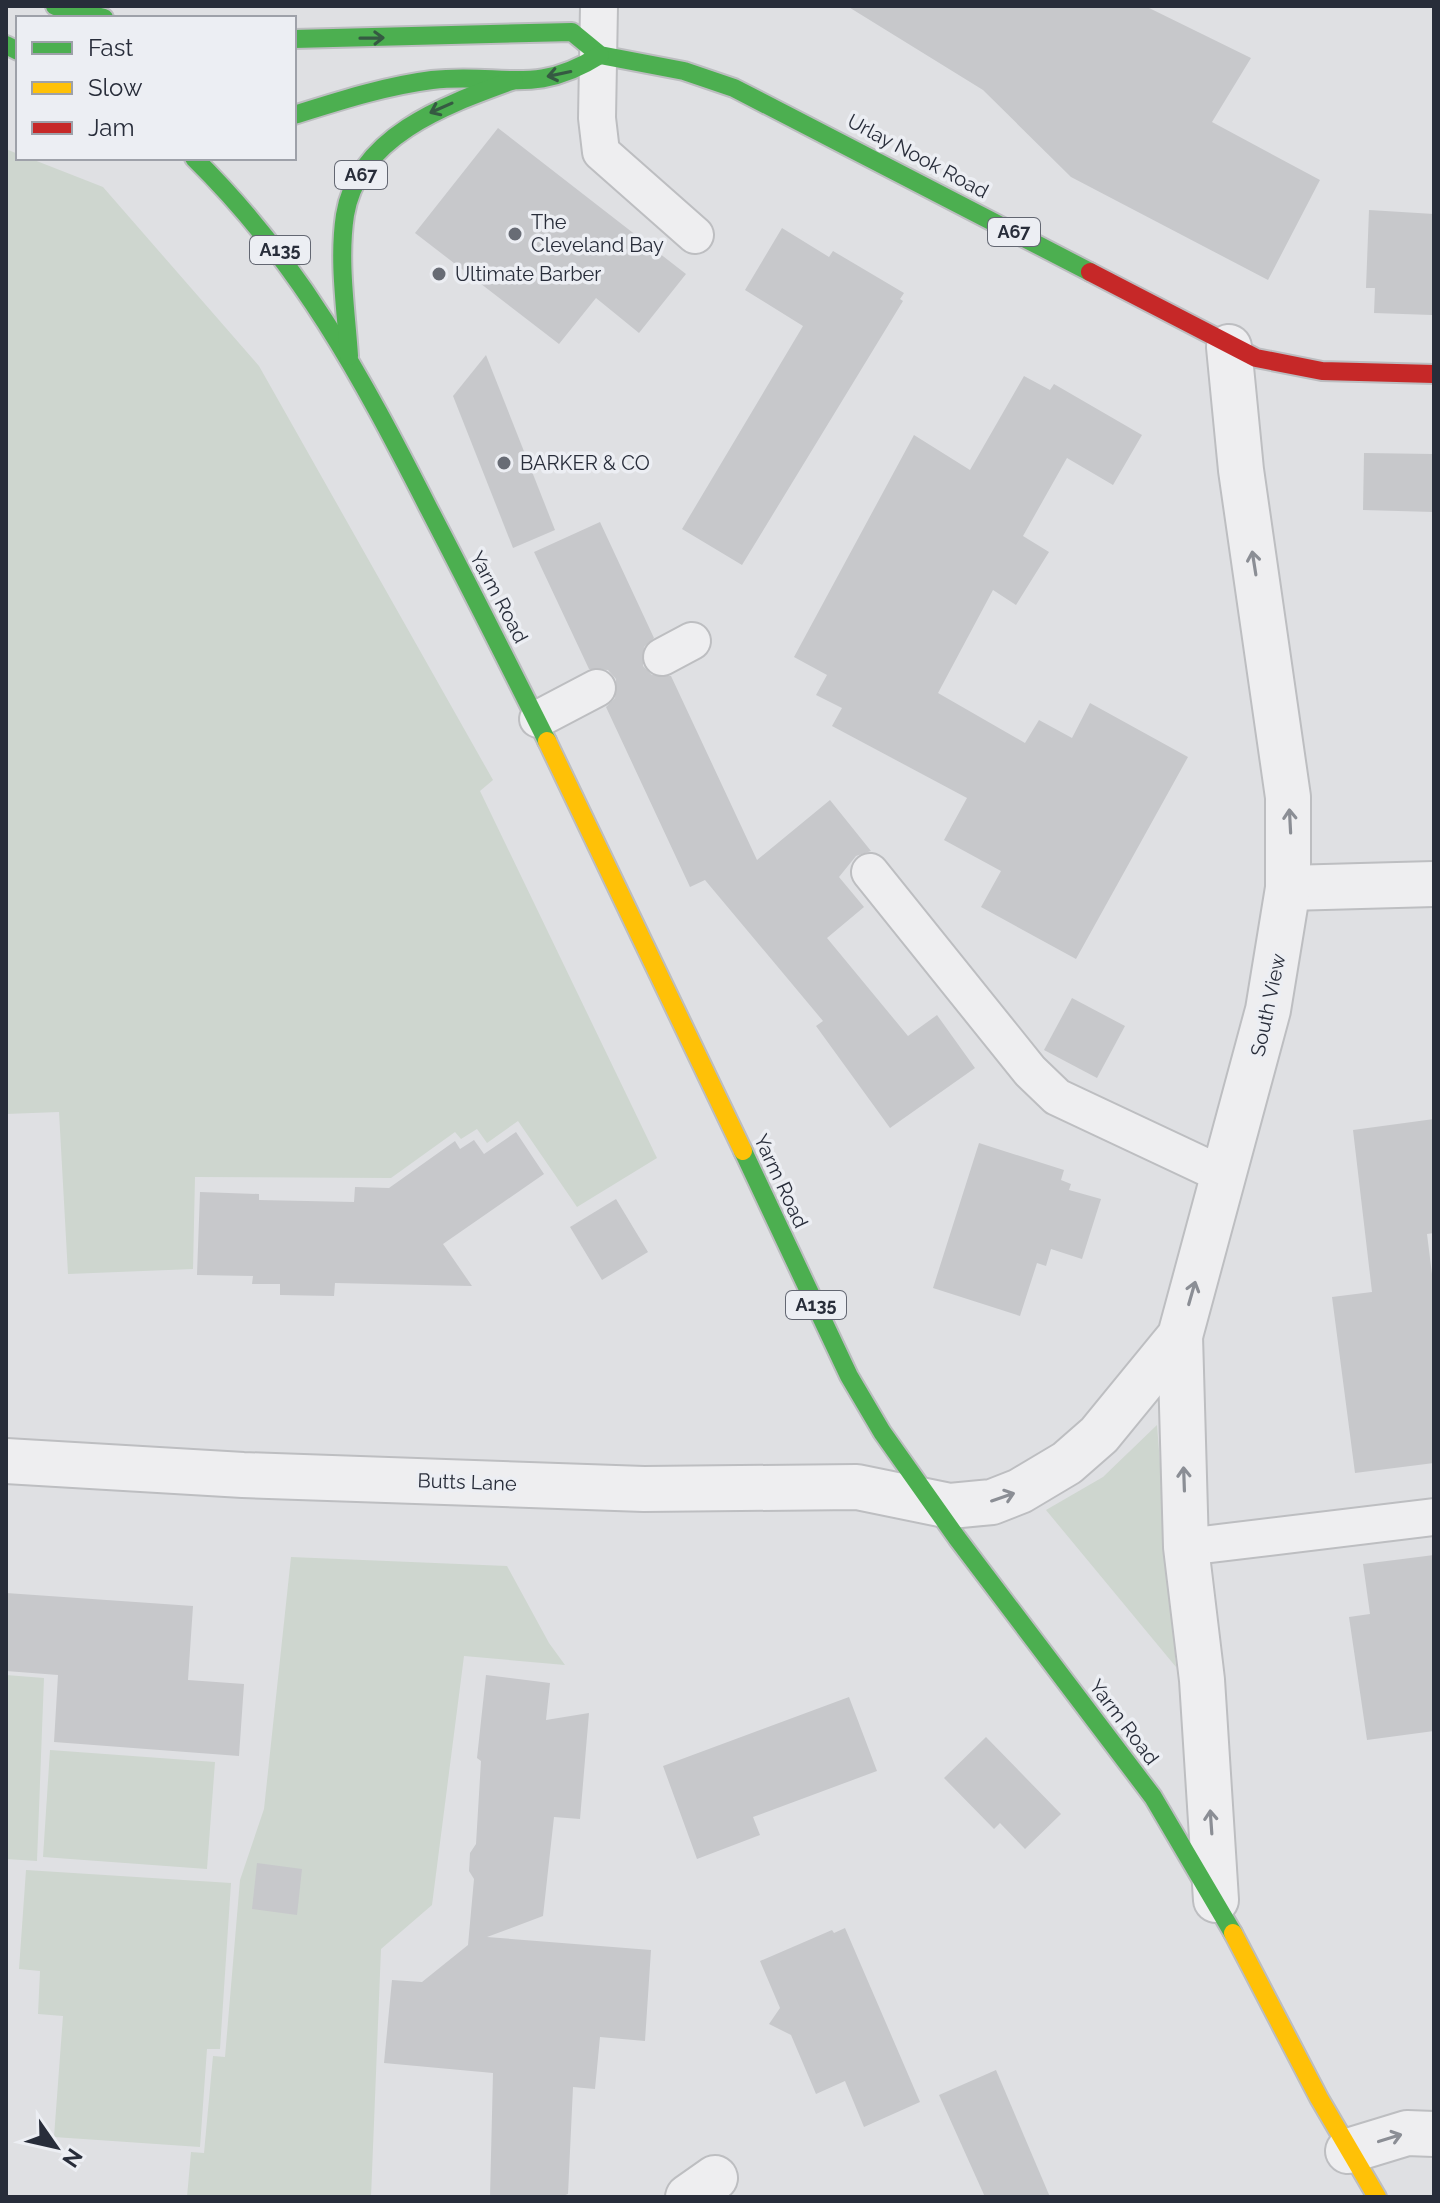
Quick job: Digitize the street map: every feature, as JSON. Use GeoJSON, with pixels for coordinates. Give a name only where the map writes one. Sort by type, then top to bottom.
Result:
{"type":"FeatureCollection","features":[{"type":"Feature","properties":{"kind":"main road"},"geometry":{"type":"LineString","coordinates":[[55,6],[96,16]]}},
{"type":"Feature","properties":{"kind":"main road","name":"Urlay Nook Road"},"geometry":{"type":"LineString","coordinates":[[296,39],[572,32],[600,55],[684,71],[734,88],[820,129],[1229,347],[1280,366],[1342,373],[1434,374]]}},
{"type":"Feature","properties":{"kind":"main road","name":"A67"},"geometry":{"type":"LineString","coordinates":[[296,114],[356,95],[434,80],[469,77],[514,80],[567,74],[600,55]]}},
{"type":"Feature","properties":{"kind":"main road","name":"A67"},"geometry":{"type":"LineString","coordinates":[[349,356],[344,230],[350,192],[366,168],[404,130],[435,111],[514,80]]}},
{"type":"Feature","properties":{"kind":"main road","name":"Yarm Road"},"geometry":{"type":"LineString","coordinates":[[196,160],[262,227],[349,356],[538,719],[849,1376],[884,1439],[927,1503],[1151,1794],[1216,1900],[1279,2027],[1377,2197]]}},
{"type":"Feature","properties":{"kind":"street","name":"South View"},"geometry":{"type":"LineString","coordinates":[[927,1503],[950,1506],[992,1502],[1045,1479],[1099,1435],[1180,1336],[1225,1176],[1268,1010],[1288,888],[1288,797],[1241,470],[1229,347]]}},
{"type":"Feature","properties":{"kind":"street"},"geometry":{"type":"LineString","coordinates":[[1288,888],[1434,884]]}},
{"type":"Feature","properties":{"kind":"street"},"geometry":{"type":"LineString","coordinates":[[1180,1336],[1186,1547],[1202,1680],[1216,1900]]}},
{"type":"Feature","properties":{"kind":"street","name":"Butts Lane"},"geometry":{"type":"LineString","coordinates":[[6,1461],[243,1475],[644,1489],[808,1490],[857,1487],[927,1503]]}},
{"type":"Feature","properties":{"kind":"street"},"geometry":{"type":"LineString","coordinates":[[1348,2151],[1407,2133],[1434,2134]]}},
{"type":"Feature","properties":{"kind":"lane"},"geometry":{"type":"LineString","coordinates":[[599,6],[597,118],[601,152],[695,235]]}},
{"type":"Feature","properties":{"kind":"lane"},"geometry":{"type":"LineString","coordinates":[[538,719],[597,688]]}},
{"type":"Feature","properties":{"kind":"lane"},"geometry":{"type":"LineString","coordinates":[[870,872],[1030,1071],[1057,1097],[1225,1176]]}},
{"type":"Feature","properties":{"kind":"lane"},"geometry":{"type":"LineString","coordinates":[[1186,1547],[1434,1517]]}},
{"type":"Feature","properties":{"kind":"shaded area"},"geometry":{"type":"Polygon","coordinates":[[[6,149],[16,153],[16,160],[34,160],[103,187],[259,366],[493,780],[480,791],[657,1158],[577,1207],[518,1121],[487,1143],[477,1129],[461,1139],[455,1132],[391,1178],[195,1177],[193,1269],[68,1274],[59,1112],[6,1114],[6,149]]]}},
{"type":"Feature","properties":{"kind":"shaded area"},"geometry":{"type":"Polygon","coordinates":[[[1157,1425],[1176,1667],[1046,1510],[1103,1477],[1157,1425]]]}},
{"type":"Feature","properties":{"kind":"shaded area"},"geometry":{"type":"Polygon","coordinates":[[[291,1557],[507,1566],[549,1643],[565,1665],[464,1656],[432,1905],[381,1949],[371,2197],[187,2197],[191,2152],[204,2153],[213,2056],[225,2057],[240,1880],[264,1809],[291,1557]]]}},
{"type":"Feature","properties":{"kind":"shaded area"},"geometry":{"type":"Polygon","coordinates":[[[6,1675],[44,1678],[37,1861],[6,1859],[6,1675]]]}},
{"type":"Feature","properties":{"kind":"shaded area"},"geometry":{"type":"Polygon","coordinates":[[[50,1750],[215,1762],[207,1869],[43,1857],[50,1750]]]}},
{"type":"Feature","properties":{"kind":"shaded area"},"geometry":{"type":"Polygon","coordinates":[[[26,1870],[231,1883],[220,2049],[207,2049],[200,2147],[54,2137],[63,2016],[38,2014],[40,1971],[19,1969],[26,1870]]]}},
{"type":"Feature","properties":{"kind":"building"},"geometry":{"type":"Polygon","coordinates":[[[847,6],[1145,6],[1251,58],[1212,122],[1320,180],[1268,280],[1071,177],[983,90],[847,6]]]}},
{"type":"Feature","properties":{"kind":"building","name":"The Cleveland Bay"},"geometry":{"type":"Polygon","coordinates":[[[498,128],[686,274],[639,333],[596,298],[559,344],[415,233],[498,128]]]}},
{"type":"Feature","properties":{"kind":"building"},"geometry":{"type":"Polygon","coordinates":[[[1369,210],[1434,214],[1432,315],[1374,313],[1375,288],[1366,288],[1369,210]]]}},
{"type":"Feature","properties":{"kind":"building"},"geometry":{"type":"Polygon","coordinates":[[[782,228],[829,257],[833,251],[904,293],[900,299],[903,301],[742,565],[682,529],[803,326],[745,290],[782,228]]]}},
{"type":"Feature","properties":{"kind":"building","name":"BARKER & CO"},"geometry":{"type":"Polygon","coordinates":[[[486,355],[555,530],[513,548],[453,396],[486,355]]]}},
{"type":"Feature","properties":{"kind":"building"},"geometry":{"type":"Polygon","coordinates":[[[1024,376],[1050,390],[1054,384],[1142,435],[1113,485],[1067,458],[1023,536],[1049,552],[1016,605],[993,590],[938,693],[1025,743],[1039,720],[1072,738],[1090,703],[1188,757],[1076,959],[981,907],[1001,871],[944,840],[967,798],[832,726],[842,708],[816,695],[827,675],[794,657],[914,435],[970,470],[1024,376]]]}},
{"type":"Feature","properties":{"kind":"building"},"geometry":{"type":"Polygon","coordinates":[[[1364,453],[1434,454],[1434,512],[1363,510],[1364,453]]]}},
{"type":"Feature","properties":{"kind":"building"},"geometry":{"type":"Polygon","coordinates":[[[600,522],[654,638],[644,647],[643,666],[652,675],[671,676],[757,860],[830,800],[871,851],[856,856],[839,877],[864,907],[827,938],[908,1036],[937,1015],[975,1068],[890,1128],[816,1026],[823,1021],[705,880],[690,887],[606,707],[615,698],[616,679],[608,670],[589,669],[534,552],[600,522]]]}},
{"type":"Feature","properties":{"kind":"building"},"geometry":{"type":"Polygon","coordinates":[[[1072,998],[1125,1026],[1097,1078],[1044,1050],[1072,998]]]}},
{"type":"Feature","properties":{"kind":"building"},"geometry":{"type":"Polygon","coordinates":[[[1434,1119],[1434,1233],[1427,1234],[1434,1290],[1434,1463],[1355,1473],[1332,1297],[1372,1292],[1353,1130],[1434,1119]]]}},
{"type":"Feature","properties":{"kind":"building"},"geometry":{"type":"Polygon","coordinates":[[[516,1132],[544,1174],[443,1244],[472,1286],[335,1283],[334,1296],[280,1295],[280,1284],[252,1284],[253,1276],[197,1275],[200,1192],[259,1194],[259,1200],[354,1202],[355,1187],[389,1188],[455,1141],[460,1149],[474,1140],[484,1154],[516,1132]]]}},
{"type":"Feature","properties":{"kind":"building"},"geometry":{"type":"Polygon","coordinates":[[[979,1143],[1064,1170],[1061,1180],[1071,1184],[1069,1190],[1101,1199],[1082,1259],[1051,1249],[1046,1266],[1037,1263],[1020,1316],[933,1288],[979,1143]]]}},
{"type":"Feature","properties":{"kind":"building"},"geometry":{"type":"Polygon","coordinates":[[[616,1199],[648,1252],[602,1280],[570,1227],[616,1199]]]}},
{"type":"Feature","properties":{"kind":"building"},"geometry":{"type":"Polygon","coordinates":[[[1434,1555],[1434,1731],[1367,1740],[1349,1617],[1370,1614],[1363,1564],[1434,1555]]]}},
{"type":"Feature","properties":{"kind":"building"},"geometry":{"type":"Polygon","coordinates":[[[6,1593],[193,1606],[188,1680],[244,1684],[239,1756],[54,1742],[58,1675],[6,1671],[6,1593]]]}},
{"type":"Feature","properties":{"kind":"building"},"geometry":{"type":"Polygon","coordinates":[[[486,1675],[550,1683],[546,1720],[589,1713],[580,1819],[554,1817],[543,1916],[487,1937],[651,1950],[645,2041],[600,2037],[595,2089],[573,2087],[568,2194],[560,2197],[490,2197],[493,2073],[384,2063],[392,1980],[422,1982],[468,1945],[474,1879],[469,1871],[470,1853],[476,1844],[481,1761],[477,1758],[486,1675]]]}},
{"type":"Feature","properties":{"kind":"building"},"geometry":{"type":"Polygon","coordinates":[[[849,1697],[877,1771],[753,1817],[760,1835],[697,1859],[663,1766],[849,1697]]]}},
{"type":"Feature","properties":{"kind":"building"},"geometry":{"type":"Polygon","coordinates":[[[986,1737],[1061,1814],[1025,1849],[1000,1823],[994,1829],[944,1778],[986,1737]]]}},
{"type":"Feature","properties":{"kind":"building"},"geometry":{"type":"Polygon","coordinates":[[[257,1863],[302,1869],[297,1915],[252,1909],[257,1863]]]}},
{"type":"Feature","properties":{"kind":"building"},"geometry":{"type":"Polygon","coordinates":[[[845,1928],[920,2102],[864,2127],[845,2081],[816,2094],[791,2035],[769,2024],[780,2008],[760,1961],[832,1930],[834,1933],[845,1928]]]}},
{"type":"Feature","properties":{"kind":"building"},"geometry":{"type":"Polygon","coordinates":[[[996,2070],[1050,2197],[985,2197],[939,2095],[996,2070]]]}},
{"type":"Feature","properties":{"kind":"traffic: fast"},"geometry":{"type":"LineString","coordinates":[[55,6],[96,16]]}},
{"type":"Feature","properties":{"kind":"traffic: fast"},"geometry":{"type":"LineString","coordinates":[[296,39],[572,32],[600,55],[684,71],[734,88],[1090,272]]}},
{"type":"Feature","properties":{"kind":"traffic: fast"},"geometry":{"type":"LineString","coordinates":[[6,45],[16,50]]}},
{"type":"Feature","properties":{"kind":"traffic: fast"},"geometry":{"type":"LineString","coordinates":[[296,114],[362,94],[432,80],[517,80],[556,76],[600,55]]}},
{"type":"Feature","properties":{"kind":"traffic: fast"},"geometry":{"type":"LineString","coordinates":[[349,356],[342,250],[345,215],[353,187],[387,143],[410,126],[462,100],[514,80]]}},
{"type":"Feature","properties":{"kind":"traffic: fast"},"geometry":{"type":"LineString","coordinates":[[196,160],[266,238],[353,367],[404,460],[547,741]]}},
{"type":"Feature","properties":{"kind":"traffic: fast"},"geometry":{"type":"LineString","coordinates":[[743,1151],[849,1376],[882,1432],[957,1538],[1153,1797],[1233,1933]]}},
{"type":"Feature","properties":{"kind":"traffic: slow"},"geometry":{"type":"LineString","coordinates":[[547,741],[743,1151]]}},
{"type":"Feature","properties":{"kind":"traffic: slow"},"geometry":{"type":"LineString","coordinates":[[1233,1933],[1319,2098],[1377,2197]]}},
{"type":"Feature","properties":{"kind":"traffic: jam"},"geometry":{"type":"LineString","coordinates":[[1090,272],[1256,358],[1322,371],[1434,374]]}},
{"type":"Feature","properties":{"kind":"place","name":"The Cleveland Bay"},"geometry":{"type":"Point","coordinates":[515,234]}},
{"type":"Feature","properties":{"kind":"place","name":"Ultimate Barber"},"geometry":{"type":"Point","coordinates":[439,274]}},
{"type":"Feature","properties":{"kind":"place","name":"BARKER & CO"},"geometry":{"type":"Point","coordinates":[504,463]}}]}
